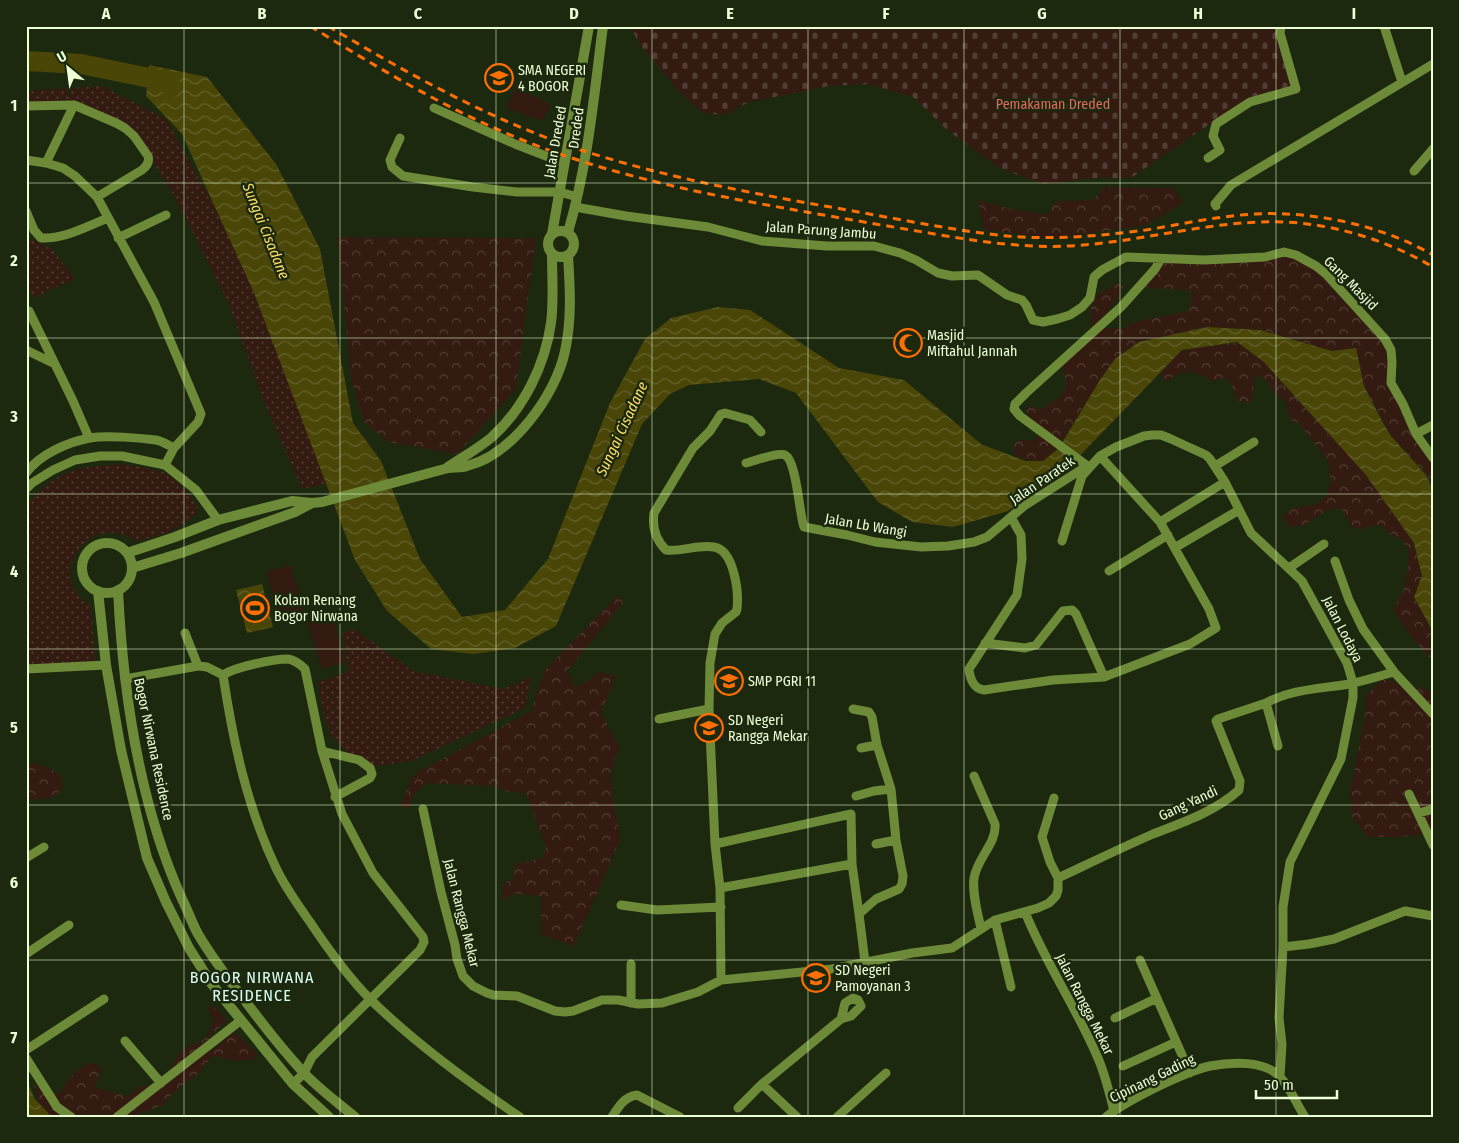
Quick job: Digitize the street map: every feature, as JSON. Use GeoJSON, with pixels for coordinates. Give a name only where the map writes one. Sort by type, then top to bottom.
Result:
{"type":"FeatureCollection","features":[{"type":"Feature","properties":{"kind":"street","name":"Jalan Dreded"},"geometry":{"type":"LineString","coordinates":[[552,234],[589,26]]}},
{"type":"Feature","properties":{"kind":"street","name":"Dreded"},"geometry":{"type":"LineString","coordinates":[[568,232],[588,144],[603,26]]}},
{"type":"Feature","properties":{"kind":"street"},"geometry":{"type":"LineString","coordinates":[[1208,158],[1220,150],[1213,136],[1216,124],[1250,102],[1296,89],[1280,33],[1281,26]]}},
{"type":"Feature","properties":{"kind":"street"},"geometry":{"type":"LineString","coordinates":[[1384,26],[1402,82]]}},
{"type":"Feature","properties":{"kind":"street"},"geometry":{"type":"LineString","coordinates":[[1216,206],[1215,204],[1231,185],[1433,64]]}},
{"type":"Feature","properties":{"kind":"street"},"geometry":{"type":"LineString","coordinates":[[26,106],[74,105],[116,122],[134,136],[149,160],[148,164],[142,170],[97,197]]}},
{"type":"Feature","properties":{"kind":"street"},"geometry":{"type":"LineString","coordinates":[[46,163],[74,105]]}},
{"type":"Feature","properties":{"kind":"street"},"geometry":{"type":"LineString","coordinates":[[434,108],[564,163]]}},
{"type":"Feature","properties":{"kind":"street","name":"Jalan Parung Jambu"},"geometry":{"type":"LineString","coordinates":[[400,138],[390,160],[392,167],[404,176],[517,192],[560,192],[576,202],[626,216],[708,227],[762,241],[827,246],[874,246],[908,256],[938,273],[952,276],[978,275],[1007,295],[1022,300],[1033,320],[1043,322],[1057,320],[1070,315],[1082,307],[1090,298],[1094,277],[1119,260],[1126,257],[1161,259]]}},
{"type":"Feature","properties":{"kind":"street"},"geometry":{"type":"LineString","coordinates":[[1414,171],[1433,149]]}},
{"type":"Feature","properties":{"kind":"street"},"geometry":{"type":"LineString","coordinates":[[26,160],[63,168],[75,176],[97,197],[154,302],[201,414],[198,422],[174,448],[165,465]]}},
{"type":"Feature","properties":{"kind":"street"},"geometry":{"type":"LineString","coordinates":[[26,211],[34,230],[41,238],[65,236],[108,218]]}},
{"type":"Feature","properties":{"kind":"street"},"geometry":{"type":"LineString","coordinates":[[118,238],[166,216]]}},
{"type":"Feature","properties":{"kind":"street"},"geometry":{"type":"LineString","coordinates":[[562,230],[568,232],[574,239],[572,252],[560,258],[552,254],[548,249],[547,242],[552,234],[562,230]]}},
{"type":"Feature","properties":{"kind":"street","name":"Gang Masjid"},"geometry":{"type":"LineString","coordinates":[[1161,259],[1265,257],[1284,252],[1296,255],[1316,266],[1334,282],[1385,339],[1391,350],[1391,383],[1403,404],[1416,434],[1433,458]]}},
{"type":"Feature","properties":{"kind":"street"},"geometry":{"type":"LineString","coordinates":[[448,468],[493,436],[520,405],[530,388],[546,345],[551,323],[552,254]]}},
{"type":"Feature","properties":{"kind":"street"},"geometry":{"type":"LineString","coordinates":[[132,568],[181,553],[295,512],[317,502],[448,468],[466,467],[491,456],[504,447],[535,414],[560,370],[565,351],[570,312],[568,255]]}},
{"type":"Feature","properties":{"kind":"street"},"geometry":{"type":"LineString","coordinates":[[1088,467],[1079,458],[1020,416],[1014,409],[1015,404],[1121,307],[1154,270],[1161,259]]}},
{"type":"Feature","properties":{"kind":"street"},"geometry":{"type":"LineString","coordinates":[[28,311],[89,438]]}},
{"type":"Feature","properties":{"kind":"street"},"geometry":{"type":"LineString","coordinates":[[26,350],[55,364]]}},
{"type":"Feature","properties":{"kind":"street"},"geometry":{"type":"LineString","coordinates":[[721,980],[721,907],[715,844],[709,710],[712,640],[722,623],[736,611],[738,601],[737,586],[726,554],[713,547],[670,550],[664,548],[653,525],[654,513],[693,448],[722,414],[725,413],[750,420],[761,432]]}},
{"type":"Feature","properties":{"kind":"street"},"geometry":{"type":"LineString","coordinates":[[1416,434],[1433,426]]}},
{"type":"Feature","properties":{"kind":"street","name":"Jalan Lodaya"},"geometry":{"type":"LineString","coordinates":[[1062,541],[1082,476],[1088,467],[1100,456],[1116,447],[1144,436],[1162,435],[1206,455],[1215,466],[1251,533],[1302,581],[1347,663],[1353,683],[1353,698],[1340,759],[1290,862],[1282,907],[1283,948],[1280,1011],[1282,1044],[1280,1077]]}},
{"type":"Feature","properties":{"kind":"street"},"geometry":{"type":"LineString","coordinates":[[26,473],[32,465],[47,455],[62,447],[89,438],[103,437],[157,441],[174,448]]}},
{"type":"Feature","properties":{"kind":"street"},"geometry":{"type":"LineString","coordinates":[[1215,466],[1254,442]]}},
{"type":"Feature","properties":{"kind":"street","name":"Jalan Lb Wangi"},"geometry":{"type":"LineString","coordinates":[[746,463],[779,454],[784,455],[788,458],[794,473],[804,527],[847,535],[866,541],[921,547],[968,543],[987,537],[1011,517]]}},
{"type":"Feature","properties":{"kind":"street"},"geometry":{"type":"LineString","coordinates":[[27,487],[53,470],[75,460],[100,456],[122,456],[165,465],[196,490],[218,520]]}},
{"type":"Feature","properties":{"kind":"street"},"geometry":{"type":"LineString","coordinates":[[1011,517],[1021,535],[1022,559],[1016,595],[969,669],[971,679],[978,690],[1053,680],[1104,677],[1204,637],[1214,630],[1216,625],[1176,547],[1160,522],[1100,456]]}},
{"type":"Feature","properties":{"kind":"street","name":"Jalan Paratek"},"geometry":{"type":"LineString","coordinates":[[1011,517],[1024,506],[1088,467]]}},
{"type":"Feature","properties":{"kind":"street"},"geometry":{"type":"LineString","coordinates":[[1160,522],[1225,482]]}},
{"type":"Feature","properties":{"kind":"street"},"geometry":{"type":"LineString","coordinates":[[127,553],[175,538],[218,520],[292,501],[317,502]]}},
{"type":"Feature","properties":{"kind":"street"},"geometry":{"type":"LineString","coordinates":[[1176,547],[1239,510]]}},
{"type":"Feature","properties":{"kind":"street"},"geometry":{"type":"LineString","coordinates":[[1109,571],[1168,535]]}},
{"type":"Feature","properties":{"kind":"street"},"geometry":{"type":"LineString","coordinates":[[112,544],[120,547],[127,553],[132,568],[128,581],[118,590],[111,592],[98,591],[84,579],[83,561],[87,553],[94,547],[112,544]]}},
{"type":"Feature","properties":{"kind":"street"},"geometry":{"type":"LineString","coordinates":[[1289,568],[1324,544]]}},
{"type":"Feature","properties":{"kind":"street"},"geometry":{"type":"LineString","coordinates":[[1335,561],[1349,600],[1373,645],[1394,672],[1433,714]]}},
{"type":"Feature","properties":{"kind":"street","name":"Bogor Nirwana Residence"},"geometry":{"type":"LineString","coordinates":[[118,590],[125,679],[142,774],[164,853],[198,933],[254,1013],[304,1073],[354,1117]]}},
{"type":"Feature","properties":{"kind":"street"},"geometry":{"type":"LineString","coordinates":[[98,591],[106,665],[121,750],[147,858],[166,902],[188,948],[211,983],[293,1084],[329,1117]]}},
{"type":"Feature","properties":{"kind":"street"},"geometry":{"type":"LineString","coordinates":[[985,643],[1025,648],[1031,647],[1036,645],[1063,611],[1072,610],[1076,614],[1104,677]]}},
{"type":"Feature","properties":{"kind":"street"},"geometry":{"type":"LineString","coordinates":[[184,633],[198,666]]}},
{"type":"Feature","properties":{"kind":"street"},"geometry":{"type":"LineString","coordinates":[[223,675],[230,670],[289,659],[298,662],[304,669],[322,751],[336,797],[353,837],[373,873],[405,912],[423,937],[424,942],[420,950],[312,1057],[304,1073],[293,1084]]}},
{"type":"Feature","properties":{"kind":"street"},"geometry":{"type":"LineString","coordinates":[[26,669],[106,665]]}},
{"type":"Feature","properties":{"kind":"street"},"geometry":{"type":"LineString","coordinates":[[125,679],[198,666],[207,667],[223,675]]}},
{"type":"Feature","properties":{"kind":"street"},"geometry":{"type":"LineString","coordinates":[[1278,746],[1266,704],[1285,694],[1297,691],[1353,683],[1394,672]]}},
{"type":"Feature","properties":{"kind":"street"},"geometry":{"type":"LineString","coordinates":[[223,675],[248,797],[276,869],[293,898],[327,946],[370,999],[427,1049],[520,1117]]}},
{"type":"Feature","properties":{"kind":"street","name":"Gang Yandi"},"geometry":{"type":"LineString","coordinates":[[1058,878],[1203,814],[1231,798],[1240,790],[1240,781],[1216,721],[1266,704]]}},
{"type":"Feature","properties":{"kind":"street"},"geometry":{"type":"LineString","coordinates":[[853,709],[871,714],[876,745],[891,789],[896,840],[903,876],[899,889],[876,899],[859,914]]}},
{"type":"Feature","properties":{"kind":"street"},"geometry":{"type":"LineString","coordinates":[[659,719],[709,710]]}},
{"type":"Feature","properties":{"kind":"street"},"geometry":{"type":"LineString","coordinates":[[861,748],[876,745]]}},
{"type":"Feature","properties":{"kind":"street"},"geometry":{"type":"LineString","coordinates":[[322,751],[354,759],[370,768],[372,774],[370,778],[336,797]]}},
{"type":"Feature","properties":{"kind":"street"},"geometry":{"type":"LineString","coordinates":[[974,776],[996,830],[994,837],[980,860],[974,879],[980,929]]}},
{"type":"Feature","properties":{"kind":"street"},"geometry":{"type":"LineString","coordinates":[[856,796],[891,789]]}},
{"type":"Feature","properties":{"kind":"street"},"geometry":{"type":"LineString","coordinates":[[1410,794],[1433,845]]}},
{"type":"Feature","properties":{"kind":"street"},"geometry":{"type":"LineString","coordinates":[[1054,798],[1042,838],[1058,878]]}},
{"type":"Feature","properties":{"kind":"street","name":"Jalan Rangga Mekar"},"geometry":{"type":"LineString","coordinates":[[423,809],[457,959],[463,976],[473,986],[493,996],[517,996],[555,1011],[573,1011],[602,1000],[649,1004],[677,999],[698,992],[721,980],[832,969],[912,953],[952,948],[995,920],[1049,903],[1056,896],[1058,878]]}},
{"type":"Feature","properties":{"kind":"street"},"geometry":{"type":"LineString","coordinates":[[1419,813],[1433,809]]}},
{"type":"Feature","properties":{"kind":"street"},"geometry":{"type":"LineString","coordinates":[[715,844],[851,814],[852,864],[865,962]]}},
{"type":"Feature","properties":{"kind":"street"},"geometry":{"type":"LineString","coordinates":[[876,844],[896,840]]}},
{"type":"Feature","properties":{"kind":"street"},"geometry":{"type":"LineString","coordinates":[[26,858],[44,847]]}},
{"type":"Feature","properties":{"kind":"street"},"geometry":{"type":"LineString","coordinates":[[147,858],[164,853]]}},
{"type":"Feature","properties":{"kind":"street"},"geometry":{"type":"LineString","coordinates":[[720,888],[852,864]]}},
{"type":"Feature","properties":{"kind":"street"},"geometry":{"type":"LineString","coordinates":[[621,905],[657,910],[721,907]]}},
{"type":"Feature","properties":{"kind":"street"},"geometry":{"type":"LineString","coordinates":[[1283,948],[1334,939],[1405,911],[1433,916]]}},
{"type":"Feature","properties":{"kind":"street","name":"Jalan Rangga Mekar"},"geometry":{"type":"LineString","coordinates":[[1025,912],[1041,949],[1064,987],[1097,1055],[1114,1111]]}},
{"type":"Feature","properties":{"kind":"street"},"geometry":{"type":"LineString","coordinates":[[995,920],[1011,987]]}},
{"type":"Feature","properties":{"kind":"street"},"geometry":{"type":"LineString","coordinates":[[26,954],[68,926]]}},
{"type":"Feature","properties":{"kind":"street"},"geometry":{"type":"LineString","coordinates":[[1140,960],[1190,1073]]}},
{"type":"Feature","properties":{"kind":"street"},"geometry":{"type":"LineString","coordinates":[[630,964],[631,1003]]}},
{"type":"Feature","properties":{"kind":"street"},"geometry":{"type":"LineString","coordinates":[[1115,1018],[1157,998]]}},
{"type":"Feature","properties":{"kind":"street"},"geometry":{"type":"LineString","coordinates":[[26,1050],[104,999]]}},
{"type":"Feature","properties":{"kind":"street"},"geometry":{"type":"LineString","coordinates":[[738,1108],[762,1084],[840,1019]]}},
{"type":"Feature","properties":{"kind":"street"},"geometry":{"type":"LineString","coordinates":[[117,1117],[240,1021]]}},
{"type":"Feature","properties":{"kind":"street"},"geometry":{"type":"LineString","coordinates":[[125,1041],[161,1083]]}},
{"type":"Feature","properties":{"kind":"street"},"geometry":{"type":"LineString","coordinates":[[1123,1066],[1176,1042]]}},
{"type":"Feature","properties":{"kind":"street"},"geometry":{"type":"LineString","coordinates":[[26,1058],[57,1107],[70,1117]]}},
{"type":"Feature","properties":{"kind":"street","name":"Cipinang Gading"},"geometry":{"type":"LineString","coordinates":[[1106,1117],[1156,1088],[1210,1066],[1246,1064],[1262,1067],[1280,1077]]}},
{"type":"Feature","properties":{"kind":"street"},"geometry":{"type":"LineString","coordinates":[[837,1117],[886,1074]]}},
{"type":"Feature","properties":{"kind":"street"},"geometry":{"type":"LineString","coordinates":[[1280,1077],[1305,1117]]}},
{"type":"Feature","properties":{"kind":"street"},"geometry":{"type":"LineString","coordinates":[[762,1084],[797,1117]]}},
{"type":"Feature","properties":{"kind":"street"},"geometry":{"type":"LineString","coordinates":[[612,1117],[623,1101],[630,1096],[637,1095],[680,1117]]}},
{"type":"Feature","properties":{"kind":"green space","name":"Pemakaman Dreded"},"geometry":{"type":"Polygon","coordinates":[[[630,26],[1283,26],[1299,90],[1249,107],[1205,127],[1131,178],[1095,178],[1043,184],[999,168],[946,129],[913,97],[868,84],[829,86],[749,102],[725,115],[702,113],[678,90],[640,45],[630,26]]]}},
{"type":"Feature","properties":{"kind":"green space"},"geometry":{"type":"Polygon","coordinates":[[[102,86],[166,119],[236,245],[328,483],[302,489],[264,402],[228,302],[173,194],[132,129],[69,100],[26,104],[26,91],[102,86]]]}},
{"type":"Feature","properties":{"kind":"green space"},"geometry":{"type":"Polygon","coordinates":[[[516,88],[551,105],[542,121],[506,108],[516,88]]]}},
{"type":"Feature","properties":{"kind":"green space"},"geometry":{"type":"Polygon","coordinates":[[[1104,187],[1173,188],[1183,203],[1144,226],[1053,238],[984,230],[978,200],[1015,210],[1049,214],[1055,201],[1093,200],[1104,187]]]}},
{"type":"Feature","properties":{"kind":"green space"},"geometry":{"type":"Polygon","coordinates":[[[26,234],[28,237],[53,250],[75,279],[33,298],[26,283],[26,234]]]}},
{"type":"Feature","properties":{"kind":"green space"},"geometry":{"type":"Polygon","coordinates":[[[338,237],[536,238],[516,389],[457,454],[388,442],[364,422],[351,377],[338,237]]]}},
{"type":"Feature","properties":{"kind":"green space"},"geometry":{"type":"Polygon","coordinates":[[[1284,252],[1316,266],[1391,351],[1391,383],[1433,458],[1433,488],[1427,475],[1391,436],[1364,386],[1356,348],[1332,351],[1260,330],[1207,327],[1139,342],[1115,359],[1058,447],[1043,461],[1026,460],[1015,456],[1014,445],[1020,440],[1034,440],[1039,435],[1038,429],[1026,413],[1027,406],[1042,409],[1064,393],[1066,383],[1063,364],[1091,335],[1091,307],[1097,295],[1117,283],[1123,287],[1105,315],[1102,321],[1102,328],[1124,328],[1137,321],[1189,311],[1193,291],[1140,287],[1161,259],[1284,252]]]}},
{"type":"Feature","properties":{"kind":"green space"},"geometry":{"type":"Polygon","coordinates":[[[1237,342],[1264,362],[1366,475],[1405,530],[1414,545],[1422,576],[1414,597],[1433,633],[1433,662],[1407,631],[1393,610],[1405,587],[1408,565],[1408,549],[1402,540],[1393,536],[1378,524],[1359,529],[1355,528],[1349,523],[1342,509],[1330,509],[1311,521],[1297,526],[1289,526],[1283,517],[1290,509],[1316,504],[1327,496],[1331,480],[1328,461],[1298,422],[1293,423],[1287,410],[1287,403],[1274,393],[1265,379],[1256,375],[1251,403],[1246,403],[1237,400],[1232,386],[1226,378],[1211,381],[1198,374],[1186,372],[1165,381],[1160,373],[1182,350],[1237,342]]]}},
{"type":"Feature","properties":{"kind":"green space"},"geometry":{"type":"Polygon","coordinates":[[[122,464],[155,470],[175,479],[198,507],[196,515],[168,533],[136,541],[122,534],[114,533],[97,535],[88,540],[75,555],[70,574],[76,593],[91,606],[95,661],[33,665],[29,663],[26,657],[26,505],[48,484],[69,472],[92,466],[122,464]]]}},
{"type":"Feature","properties":{"kind":"green space"},"geometry":{"type":"Polygon","coordinates":[[[290,565],[305,613],[281,620],[266,572],[290,565]]]}},
{"type":"Feature","properties":{"kind":"green space"},"geometry":{"type":"Polygon","coordinates":[[[618,595],[623,603],[567,671],[576,688],[600,672],[616,676],[601,713],[619,747],[610,776],[620,840],[574,946],[542,935],[541,896],[513,894],[502,900],[502,885],[514,877],[515,864],[541,859],[546,847],[526,793],[508,792],[494,786],[427,783],[412,796],[409,809],[400,805],[414,774],[531,711],[544,671],[618,595]]]}},
{"type":"Feature","properties":{"kind":"green space"},"geometry":{"type":"Polygon","coordinates":[[[331,614],[346,662],[322,669],[307,622],[331,614]]]}},
{"type":"Feature","properties":{"kind":"green space"},"geometry":{"type":"Polygon","coordinates":[[[354,629],[413,671],[503,689],[532,677],[525,708],[411,761],[375,766],[348,754],[331,735],[323,712],[318,682],[349,671],[342,633],[354,629]]]}},
{"type":"Feature","properties":{"kind":"green space"},"geometry":{"type":"Polygon","coordinates":[[[1383,679],[1433,691],[1433,832],[1408,836],[1367,837],[1352,816],[1350,792],[1365,716],[1366,696],[1383,679]]]}},
{"type":"Feature","properties":{"kind":"green space"},"geometry":{"type":"Polygon","coordinates":[[[26,762],[45,767],[57,773],[62,781],[60,792],[50,798],[26,799],[26,762]]]}},
{"type":"Feature","properties":{"kind":"green space"},"geometry":{"type":"Polygon","coordinates":[[[212,1005],[227,1022],[211,1034],[208,1046],[212,1050],[222,1043],[229,1033],[235,1033],[257,1053],[253,1059],[236,1061],[217,1056],[211,1058],[199,1074],[181,1086],[163,1105],[138,1114],[136,1117],[44,1117],[34,1086],[46,1086],[54,1093],[59,1094],[78,1070],[91,1063],[97,1065],[102,1071],[96,1083],[96,1088],[128,1095],[139,1086],[157,1084],[166,1075],[183,1049],[201,1042],[207,1036],[214,1019],[208,1009],[212,1005]]]}},
{"type":"Feature","properties":{"kind":"water"},"geometry":{"type":"Polygon","coordinates":[[[149,65],[207,77],[276,164],[320,249],[353,423],[381,461],[420,559],[462,617],[505,610],[548,559],[610,403],[645,339],[671,318],[718,307],[750,310],[839,368],[904,380],[981,444],[1025,461],[1043,461],[1059,448],[1100,380],[1115,359],[1139,342],[1207,327],[1260,330],[1332,351],[1356,348],[1364,386],[1383,423],[1391,436],[1426,475],[1433,490],[1433,632],[1414,597],[1422,576],[1414,543],[1366,475],[1264,362],[1237,342],[1182,350],[1064,472],[1008,511],[953,527],[912,522],[878,502],[796,393],[759,379],[689,385],[670,394],[642,424],[556,626],[515,648],[473,654],[431,649],[387,611],[355,560],[254,293],[182,134],[146,96],[149,65]]]}},
{"type":"Feature","properties":{"kind":"water","name":"Kolam Renang Bogor Nirwana"},"geometry":{"type":"Polygon","coordinates":[[[262,584],[273,627],[247,633],[236,590],[262,584]]]}},
{"type":"Feature","properties":{"kind":"water"},"geometry":{"type":"Polygon","coordinates":[[[26,1077],[34,1098],[52,1117],[26,1117],[26,1077]]]}},
{"type":"Feature","properties":{"kind":"waterway","name":"Sungai Cisadane"},"geometry":{"type":"LineString","coordinates":[[26,61],[81,64],[164,81],[172,87]]}},
{"type":"Feature","properties":{"kind":"railway"},"geometry":{"type":"LineString","coordinates":[[310,26],[402,81],[497,129],[579,160],[629,175],[695,191],[958,238],[1034,246],[1062,246],[1119,241],[1231,224],[1259,222],[1304,224],[1327,227],[1371,239],[1413,256],[1433,267]]}},
{"type":"Feature","properties":{"kind":"railway"},"geometry":{"type":"LineString","coordinates":[[328,26],[444,92],[535,133],[601,156],[708,184],[930,225],[988,234],[1024,237],[1076,237],[1111,234],[1241,215],[1300,215],[1347,222],[1369,228],[1392,236],[1433,255]]}},
{"type":"Feature","properties":{"kind":"place","name":"SMA NEGERI 4 BOGOR"},"geometry":{"type":"Point","coordinates":[499,78]}},
{"type":"Feature","properties":{"kind":"place","name":"Masjid Miftahul Jannah"},"geometry":{"type":"Point","coordinates":[908,343]}},
{"type":"Feature","properties":{"kind":"place","name":"Kolam Renang Bogor Nirwana"},"geometry":{"type":"Point","coordinates":[255,608]}},
{"type":"Feature","properties":{"kind":"place","name":"SMP PGRI 11"},"geometry":{"type":"Point","coordinates":[729,681]}},
{"type":"Feature","properties":{"kind":"place","name":"SD Negeri Rangga Mekar"},"geometry":{"type":"Point","coordinates":[709,728]}},
{"type":"Feature","properties":{"kind":"place","name":"SD Negeri Pamoyanan 3"},"geometry":{"type":"Point","coordinates":[816,978]}},
{"type":"Feature","properties":{"kind":"district","name":"BOGOR NIRWANA RESIDENCE"},"geometry":{"type":"Point","coordinates":[252,986]}}]}
